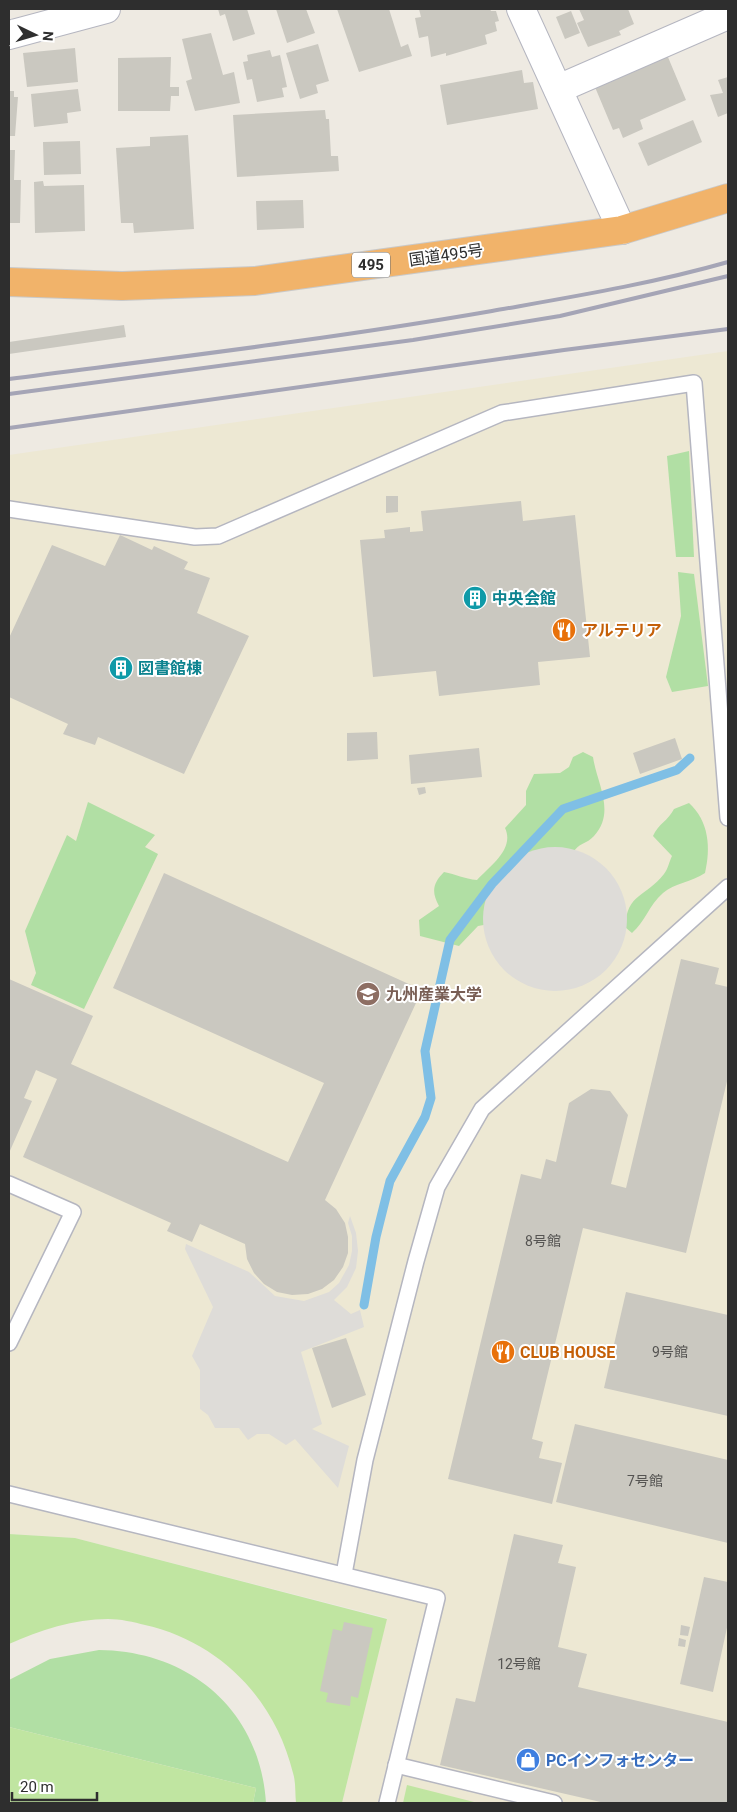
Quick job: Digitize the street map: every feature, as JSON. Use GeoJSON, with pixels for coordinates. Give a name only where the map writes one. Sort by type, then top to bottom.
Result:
{"type":"FeatureCollection","features":[{"type":"Feature","properties":{"kind":"highway","name":"国道495号"},"geometry":{"type":"LineString","coordinates":[[9,282],[122,286],[255,280],[622,230],[728,198]]}},
{"type":"Feature","properties":{"kind":"street"},"geometry":{"type":"LineString","coordinates":[[9,35],[106,9]]}},
{"type":"Feature","properties":{"kind":"street"},"geometry":{"type":"LineString","coordinates":[[520,9],[622,230]]}},
{"type":"Feature","properties":{"kind":"street"},"geometry":{"type":"LineString","coordinates":[[558,89],[728,15]]}},
{"type":"Feature","properties":{"kind":"lane"},"geometry":{"type":"LineString","coordinates":[[9,509],[195,537],[218,536],[502,413],[694,383],[728,818]]}},
{"type":"Feature","properties":{"kind":"lane"},"geometry":{"type":"LineString","coordinates":[[344,1574],[366,1460],[416,1261],[437,1187],[482,1108],[728,887]]}},
{"type":"Feature","properties":{"kind":"lane"},"geometry":{"type":"LineString","coordinates":[[9,1184],[73,1212],[9,1344]]}},
{"type":"Feature","properties":{"kind":"lane"},"geometry":{"type":"LineString","coordinates":[[9,1494],[437,1598],[387,1803]]}},
{"type":"Feature","properties":{"kind":"lane"},"geometry":{"type":"LineString","coordinates":[[396,1765],[554,1803]]}},
{"type":"Feature","properties":{"kind":"shaded area","name":"九州産業大学"},"geometry":{"type":"Polygon","coordinates":[[[728,351],[728,1803],[342,1803],[387,1618],[75,1538],[9,1534],[9,455],[728,351]]]}},
{"type":"Feature","properties":{"kind":"shaded area"},"geometry":{"type":"Polygon","coordinates":[[[555,847],[582,853],[595,859],[606,868],[615,879],[621,892],[627,919],[621,946],[615,959],[606,970],[595,979],[582,985],[555,991],[528,985],[515,979],[504,970],[495,959],[489,946],[483,919],[489,892],[495,879],[504,868],[515,859],[528,853],[555,847]]]}},
{"type":"Feature","properties":{"kind":"shaded area"},"geometry":{"type":"Polygon","coordinates":[[[350,1216],[356,1233],[358,1251],[356,1268],[347,1287],[334,1300],[351,1314],[360,1310],[364,1327],[301,1352],[322,1424],[312,1429],[349,1446],[338,1488],[295,1439],[286,1445],[269,1434],[257,1434],[248,1440],[239,1428],[215,1428],[208,1415],[200,1409],[200,1370],[192,1356],[213,1307],[185,1249],[186,1244],[249,1272],[275,1296],[304,1301],[329,1292],[339,1283],[349,1265],[352,1251],[352,1236],[348,1223],[350,1216]]]}},
{"type":"Feature","properties":{"kind":"green space"},"geometry":{"type":"Polygon","coordinates":[[[689,451],[694,557],[676,557],[667,456],[689,451]]]}},
{"type":"Feature","properties":{"kind":"green space"},"geometry":{"type":"Polygon","coordinates":[[[678,572],[694,574],[708,686],[672,692],[666,677],[681,616],[678,572]]]}},
{"type":"Feature","properties":{"kind":"green space"},"geometry":{"type":"Polygon","coordinates":[[[583,752],[593,757],[603,798],[604,817],[594,836],[577,847],[506,921],[478,926],[459,946],[420,936],[419,920],[439,906],[434,888],[440,876],[444,872],[477,880],[500,857],[504,850],[507,843],[505,828],[526,805],[526,791],[534,774],[560,773],[569,767],[573,757],[583,752]]]}},
{"type":"Feature","properties":{"kind":"green space"},"geometry":{"type":"Polygon","coordinates":[[[88,802],[155,835],[145,847],[158,854],[84,1009],[31,985],[36,973],[25,931],[67,835],[76,841],[88,802]]]}},
{"type":"Feature","properties":{"kind":"green space"},"geometry":{"type":"Polygon","coordinates":[[[689,803],[701,818],[707,835],[708,854],[705,873],[672,887],[663,893],[632,933],[625,927],[629,908],[638,896],[664,874],[672,856],[653,836],[674,809],[689,803]]]}},
{"type":"Feature","properties":{"kind":"green space"},"geometry":{"type":"Polygon","coordinates":[[[9,1534],[75,1538],[387,1619],[342,1803],[296,1803],[293,1773],[285,1746],[273,1721],[258,1698],[220,1660],[197,1645],[172,1633],[127,1621],[108,1619],[57,1626],[9,1644],[9,1534]]]}},
{"type":"Feature","properties":{"kind":"green space"},"geometry":{"type":"Polygon","coordinates":[[[99,1650],[132,1653],[163,1661],[190,1674],[214,1692],[235,1714],[250,1740],[261,1770],[266,1803],[253,1803],[256,1788],[9,1727],[9,1680],[50,1659],[99,1650]]]}},
{"type":"Feature","properties":{"kind":"green space"},"geometry":{"type":"Polygon","coordinates":[[[9,1727],[256,1788],[253,1803],[9,1803],[9,1727]]]}},
{"type":"Feature","properties":{"kind":"green space"},"geometry":{"type":"Polygon","coordinates":[[[407,1785],[478,1803],[403,1803],[407,1785]]]}},
{"type":"Feature","properties":{"kind":"building"},"geometry":{"type":"Polygon","coordinates":[[[218,9],[247,9],[255,34],[233,41],[225,14],[220,16],[218,9]]]}},
{"type":"Feature","properties":{"kind":"building"},"geometry":{"type":"Polygon","coordinates":[[[276,9],[306,9],[315,33],[287,43],[276,9]]]}},
{"type":"Feature","properties":{"kind":"building"},"geometry":{"type":"Polygon","coordinates":[[[337,9],[389,9],[401,47],[408,44],[412,56],[359,72],[337,9]]]}},
{"type":"Feature","properties":{"kind":"building"},"geometry":{"type":"Polygon","coordinates":[[[419,9],[490,9],[491,11],[496,11],[499,21],[495,22],[497,31],[485,35],[487,44],[446,56],[446,53],[431,57],[428,36],[419,38],[415,18],[421,17],[419,9]]]}},
{"type":"Feature","properties":{"kind":"building"},"geometry":{"type":"Polygon","coordinates":[[[579,9],[628,9],[634,24],[619,31],[621,35],[588,47],[577,23],[584,20],[579,9]]]}},
{"type":"Feature","properties":{"kind":"building"},"geometry":{"type":"Polygon","coordinates":[[[571,11],[580,33],[565,39],[556,17],[571,11]]]}},
{"type":"Feature","properties":{"kind":"building"},"geometry":{"type":"Polygon","coordinates":[[[211,33],[223,75],[234,72],[240,103],[195,111],[186,81],[192,79],[182,39],[211,33]]]}},
{"type":"Feature","properties":{"kind":"building"},"geometry":{"type":"Polygon","coordinates":[[[318,44],[329,81],[316,85],[318,93],[300,99],[286,53],[318,44]]]}},
{"type":"Feature","properties":{"kind":"building"},"geometry":{"type":"Polygon","coordinates":[[[75,48],[78,82],[27,87],[23,53],[75,48]]]}},
{"type":"Feature","properties":{"kind":"building"},"geometry":{"type":"Polygon","coordinates":[[[270,50],[272,57],[280,55],[287,87],[282,88],[284,97],[257,102],[252,79],[247,80],[243,62],[248,61],[247,55],[270,50]]]}},
{"type":"Feature","properties":{"kind":"building"},"geometry":{"type":"Polygon","coordinates":[[[665,50],[686,100],[640,120],[643,129],[623,138],[619,128],[613,130],[592,80],[665,50]]]}},
{"type":"Feature","properties":{"kind":"building"},"geometry":{"type":"Polygon","coordinates":[[[171,57],[170,87],[179,87],[179,96],[171,96],[170,111],[118,111],[118,58],[171,57]]]}},
{"type":"Feature","properties":{"kind":"building"},"geometry":{"type":"Polygon","coordinates":[[[522,70],[524,83],[533,82],[538,109],[447,125],[440,85],[522,70]]]}},
{"type":"Feature","properties":{"kind":"building"},"geometry":{"type":"Polygon","coordinates":[[[728,77],[728,113],[718,117],[710,95],[723,93],[718,80],[728,77]]]}},
{"type":"Feature","properties":{"kind":"building"},"geometry":{"type":"Polygon","coordinates":[[[78,89],[81,111],[67,113],[68,123],[34,127],[31,94],[78,89]]]}},
{"type":"Feature","properties":{"kind":"building"},"geometry":{"type":"Polygon","coordinates":[[[9,91],[14,91],[14,97],[18,97],[15,136],[9,136],[9,91]]]}},
{"type":"Feature","properties":{"kind":"building"},"geometry":{"type":"Polygon","coordinates":[[[325,110],[326,119],[329,119],[331,156],[338,156],[339,171],[237,177],[233,115],[325,110]]]}},
{"type":"Feature","properties":{"kind":"building"},"geometry":{"type":"Polygon","coordinates":[[[693,120],[702,142],[648,166],[638,143],[693,120]]]}},
{"type":"Feature","properties":{"kind":"building"},"geometry":{"type":"Polygon","coordinates":[[[188,135],[194,229],[134,233],[133,223],[121,223],[116,148],[150,146],[150,137],[188,135]]]}},
{"type":"Feature","properties":{"kind":"building"},"geometry":{"type":"Polygon","coordinates":[[[80,141],[81,174],[44,175],[43,142],[80,141]]]}},
{"type":"Feature","properties":{"kind":"building"},"geometry":{"type":"Polygon","coordinates":[[[9,150],[15,150],[14,180],[21,180],[20,223],[9,223],[9,150]]]}},
{"type":"Feature","properties":{"kind":"building"},"geometry":{"type":"Polygon","coordinates":[[[43,181],[44,186],[84,185],[85,231],[35,233],[34,182],[43,181]]]}},
{"type":"Feature","properties":{"kind":"building"},"geometry":{"type":"Polygon","coordinates":[[[303,200],[304,228],[257,230],[256,201],[303,200]]]}},
{"type":"Feature","properties":{"kind":"building"},"geometry":{"type":"Polygon","coordinates":[[[124,325],[126,337],[9,354],[9,342],[124,325]]]}},
{"type":"Feature","properties":{"kind":"building"},"geometry":{"type":"Polygon","coordinates":[[[386,496],[398,496],[398,512],[386,513],[386,496]]]}},
{"type":"Feature","properties":{"kind":"building","name":"中央会館"},"geometry":{"type":"Polygon","coordinates":[[[521,501],[523,521],[575,515],[590,657],[538,662],[540,685],[439,696],[436,671],[373,677],[360,540],[385,538],[384,530],[410,527],[410,532],[423,531],[421,511],[521,501]]]}},
{"type":"Feature","properties":{"kind":"building","name":"図書館棟"},"geometry":{"type":"Polygon","coordinates":[[[120,535],[152,550],[154,546],[188,562],[184,569],[210,578],[197,613],[249,636],[184,774],[98,737],[95,745],[63,734],[68,724],[9,697],[9,638],[52,545],[105,566],[120,535]]]}},
{"type":"Feature","properties":{"kind":"building"},"geometry":{"type":"Polygon","coordinates":[[[377,732],[378,759],[347,761],[347,733],[377,732]]]}},
{"type":"Feature","properties":{"kind":"building"},"geometry":{"type":"Polygon","coordinates":[[[675,738],[682,759],[640,774],[633,753],[675,738]]]}},
{"type":"Feature","properties":{"kind":"building"},"geometry":{"type":"Polygon","coordinates":[[[479,748],[482,777],[411,784],[409,755],[479,748]]]}},
{"type":"Feature","properties":{"kind":"building"},"geometry":{"type":"Polygon","coordinates":[[[425,787],[426,793],[419,795],[417,788],[425,787]]]}},
{"type":"Feature","properties":{"kind":"building"},"geometry":{"type":"Polygon","coordinates":[[[164,873],[422,990],[325,1200],[336,1209],[345,1223],[348,1237],[348,1253],[343,1267],[334,1280],[322,1289],[308,1294],[292,1295],[277,1292],[264,1284],[254,1273],[247,1259],[245,1244],[200,1224],[192,1242],[167,1231],[171,1223],[23,1157],[57,1079],[36,1070],[24,1098],[32,1101],[9,1153],[9,979],[93,1016],[71,1064],[288,1162],[324,1083],[113,988],[164,873]]]}},
{"type":"Feature","properties":{"kind":"building"},"geometry":{"type":"Polygon","coordinates":[[[681,959],[719,968],[715,984],[728,987],[728,1077],[686,1253],[583,1228],[532,1439],[543,1442],[539,1458],[562,1463],[552,1504],[448,1479],[521,1174],[541,1179],[546,1159],[556,1162],[569,1103],[591,1089],[610,1091],[628,1115],[611,1184],[626,1188],[681,959]]]}},
{"type":"Feature","properties":{"kind":"building"},"geometry":{"type":"Polygon","coordinates":[[[626,1292],[728,1315],[728,1416],[604,1388],[626,1292]]]}},
{"type":"Feature","properties":{"kind":"building"},"geometry":{"type":"Polygon","coordinates":[[[346,1338],[366,1395],[332,1408],[312,1348],[346,1338]]]}},
{"type":"Feature","properties":{"kind":"building"},"geometry":{"type":"Polygon","coordinates":[[[575,1424],[728,1460],[728,1543],[556,1502],[575,1424]]]}},
{"type":"Feature","properties":{"kind":"building"},"geometry":{"type":"Polygon","coordinates":[[[514,1534],[563,1545],[558,1563],[576,1567],[558,1647],[587,1654],[578,1687],[728,1722],[728,1803],[605,1803],[440,1765],[456,1698],[475,1702],[514,1534]]]}},
{"type":"Feature","properties":{"kind":"building"},"geometry":{"type":"Polygon","coordinates":[[[704,1577],[728,1582],[728,1623],[713,1692],[680,1684],[704,1577]]]}},
{"type":"Feature","properties":{"kind":"building"},"geometry":{"type":"Polygon","coordinates":[[[344,1622],[373,1628],[358,1698],[351,1696],[350,1706],[326,1702],[328,1693],[320,1691],[333,1629],[342,1631],[344,1622]]]}},
{"type":"Feature","properties":{"kind":"building"},"geometry":{"type":"Polygon","coordinates":[[[681,1625],[690,1627],[688,1636],[680,1635],[681,1625]]]}},
{"type":"Feature","properties":{"kind":"building"},"geometry":{"type":"Polygon","coordinates":[[[679,1638],[686,1640],[685,1647],[678,1646],[679,1638]]]}},
{"type":"Feature","properties":{"kind":"waterway"},"geometry":{"type":"LineString","coordinates":[[364,1305],[376,1237],[390,1181],[425,1117],[431,1098],[425,1051],[450,940],[492,884],[563,809],[677,770],[690,758]]}},
{"type":"Feature","properties":{"kind":"railway"},"geometry":{"type":"LineString","coordinates":[[9,379],[251,348],[432,321],[611,289],[670,277],[728,262]]}},
{"type":"Feature","properties":{"kind":"railway"},"geometry":{"type":"LineString","coordinates":[[9,394],[413,340],[560,316],[728,276]]}},
{"type":"Feature","properties":{"kind":"railway"},"geometry":{"type":"LineString","coordinates":[[9,428],[564,350],[728,329]]}},
{"type":"Feature","properties":{"kind":"place","name":"中央会館"},"geometry":{"type":"Point","coordinates":[475,598]}},
{"type":"Feature","properties":{"kind":"place","name":"アルテリア"},"geometry":{"type":"Point","coordinates":[564,630]}},
{"type":"Feature","properties":{"kind":"place","name":"図書館棟"},"geometry":{"type":"Point","coordinates":[121,668]}},
{"type":"Feature","properties":{"kind":"place","name":"九州産業大学"},"geometry":{"type":"Point","coordinates":[368,994]}},
{"type":"Feature","properties":{"kind":"place","name":"CLUB HOUSE"},"geometry":{"type":"Point","coordinates":[503,1352]}},
{"type":"Feature","properties":{"kind":"place","name":"PCインフォセンター"},"geometry":{"type":"Point","coordinates":[528,1760]}}]}
